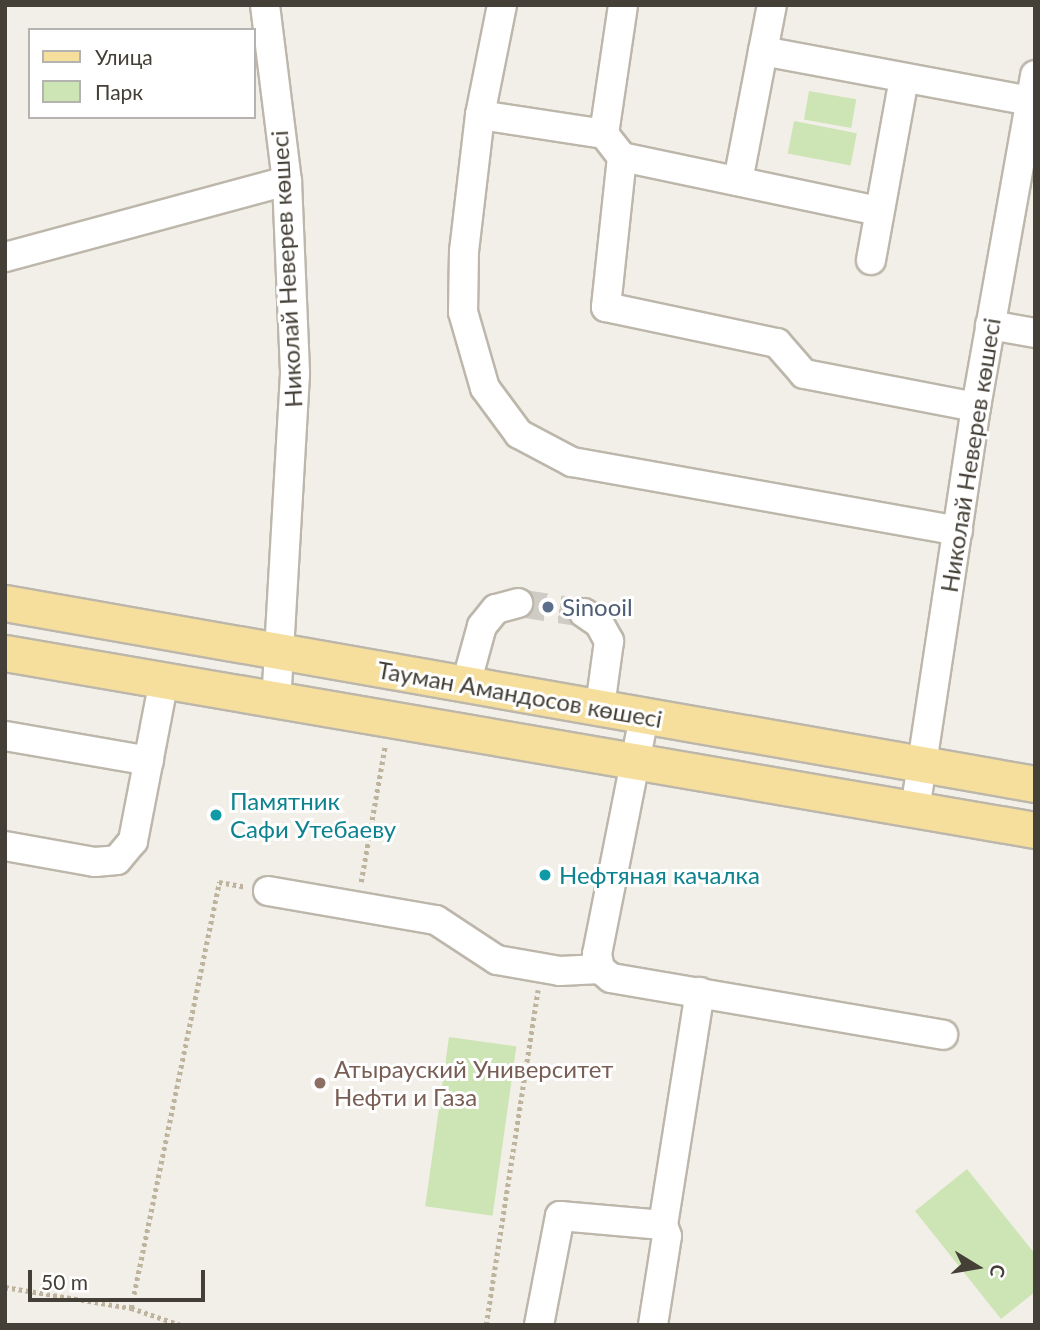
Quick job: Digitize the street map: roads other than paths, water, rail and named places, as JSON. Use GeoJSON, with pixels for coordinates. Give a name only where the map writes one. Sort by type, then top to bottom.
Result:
{"type":"FeatureCollection","features":[{"type":"Feature","properties":{"kind":"main road","name":"Тауман Амандосов көшесі"},"geometry":{"type":"LineString","coordinates":[[5,603],[1035,784]]}},
{"type":"Feature","properties":{"kind":"main road","name":"Тауман Амандосов көшесі"},"geometry":{"type":"LineString","coordinates":[[5,653],[636,764],[1035,830]]}},
{"type":"Feature","properties":{"kind":"street","name":"Николай Неверев көшесі"},"geometry":{"type":"LineString","coordinates":[[265,5],[286,181],[295,374],[282,651],[276,701]]}},
{"type":"Feature","properties":{"kind":"street"},"geometry":{"type":"LineString","coordinates":[[502,5],[480,115],[464,251],[463,312],[485,388],[519,433],[572,462],[958,531]]}},
{"type":"Feature","properties":{"kind":"street"},"geometry":{"type":"LineString","coordinates":[[604,134],[623,5]]}},
{"type":"Feature","properties":{"kind":"street"},"geometry":{"type":"LineString","coordinates":[[738,181],[772,5]]}},
{"type":"Feature","properties":{"kind":"street"},"geometry":{"type":"LineString","coordinates":[[763,51],[904,78],[1034,93]]}},
{"type":"Feature","properties":{"kind":"street"},"geometry":{"type":"LineString","coordinates":[[871,260],[904,78]]}},
{"type":"Feature","properties":{"kind":"street","name":"Николай Неверев көшесі"},"geometry":{"type":"LineString","coordinates":[[915,810],[976,407],[1034,93]]}},
{"type":"Feature","properties":{"kind":"street"},"geometry":{"type":"LineString","coordinates":[[480,115],[604,134],[622,157],[879,211]]}},
{"type":"Feature","properties":{"kind":"street"},"geometry":{"type":"LineString","coordinates":[[622,157],[606,307],[777,343],[804,374],[976,407]]}},
{"type":"Feature","properties":{"kind":"street"},"geometry":{"type":"LineString","coordinates":[[5,257],[286,181]]}},
{"type":"Feature","properties":{"kind":"street"},"geometry":{"type":"LineString","coordinates":[[990,325],[1035,333]]}},
{"type":"Feature","properties":{"kind":"street"},"geometry":{"type":"LineString","coordinates":[[466,684],[482,626],[496,609],[518,603]]}},
{"type":"Feature","properties":{"kind":"street"},"geometry":{"type":"LineString","coordinates":[[584,613],[599,623],[609,641],[600,707]]}},
{"type":"Feature","properties":{"kind":"street"},"geometry":{"type":"LineString","coordinates":[[5,846],[95,862],[117,860],[133,841],[164,680]]}},
{"type":"Feature","properties":{"kind":"street"},"geometry":{"type":"LineString","coordinates":[[600,969],[597,954],[644,717]]}},
{"type":"Feature","properties":{"kind":"street"},"geometry":{"type":"LineString","coordinates":[[5,736],[149,761]]}},
{"type":"Feature","properties":{"kind":"street"},"geometry":{"type":"LineString","coordinates":[[268,891],[436,920],[497,960],[541,967],[600,969],[611,978],[943,1035]]}},
{"type":"Feature","properties":{"kind":"street"},"geometry":{"type":"LineString","coordinates":[[653,1325],[667,1236],[663,1225],[700,992]]}},
{"type":"Feature","properties":{"kind":"street"},"geometry":{"type":"LineString","coordinates":[[539,1325],[560,1216],[663,1225]]}},
{"type":"Feature","properties":{"kind":"tunnel"},"geometry":{"type":"LineString","coordinates":[[518,603],[584,613]]}},
{"type":"Feature","properties":{"kind":"place","name":"Sinooil"},"geometry":{"type":"Point","coordinates":[548,607]}},
{"type":"Feature","properties":{"kind":"place","name":"Памятник Сафи Утебаеву"},"geometry":{"type":"Point","coordinates":[216,815]}},
{"type":"Feature","properties":{"kind":"place","name":"Нефтяная качалка"},"geometry":{"type":"Point","coordinates":[545,875]}},
{"type":"Feature","properties":{"kind":"place","name":"Атырауский Университет Нефти и Газа"},"geometry":{"type":"Point","coordinates":[320,1083]}}]}
